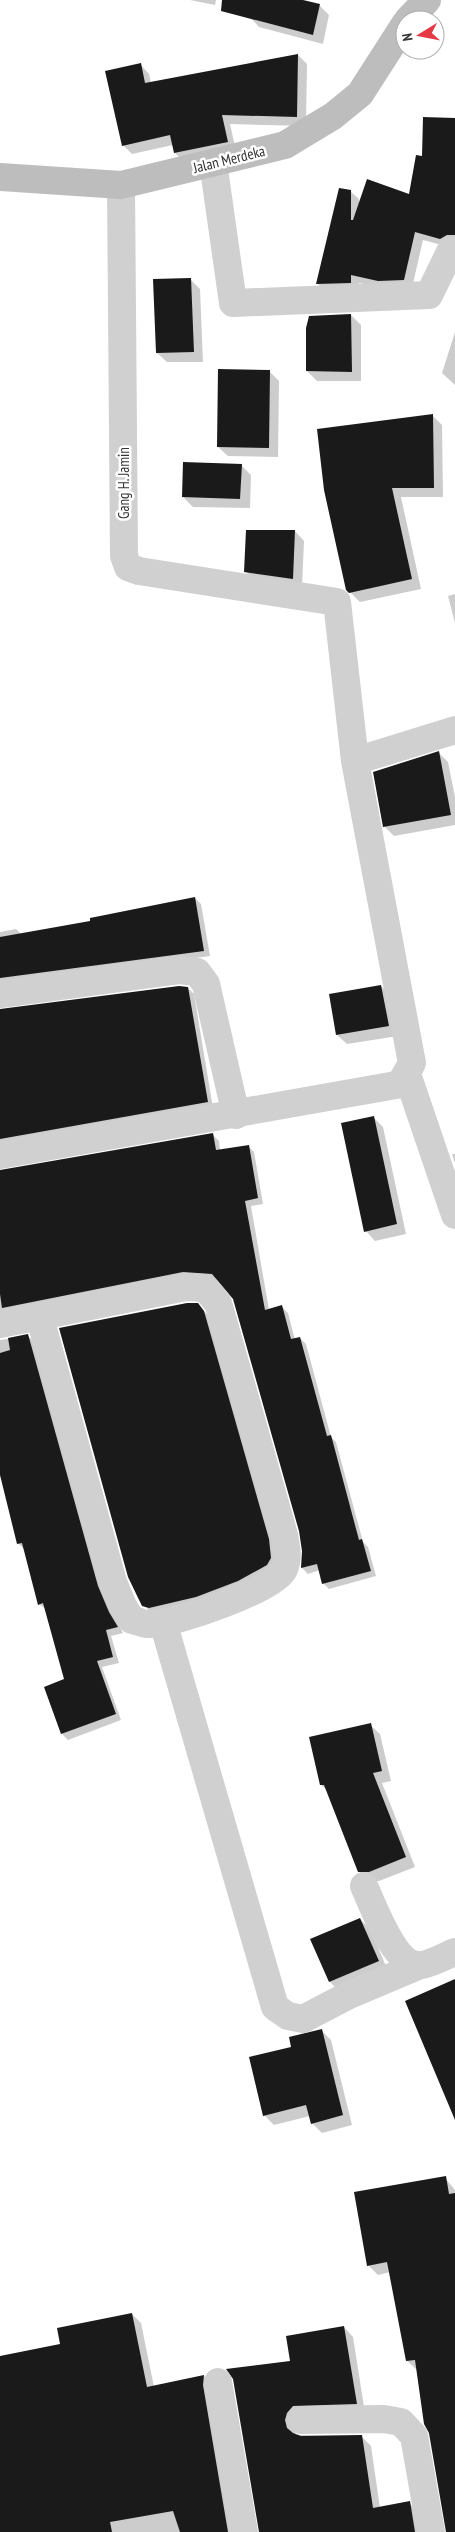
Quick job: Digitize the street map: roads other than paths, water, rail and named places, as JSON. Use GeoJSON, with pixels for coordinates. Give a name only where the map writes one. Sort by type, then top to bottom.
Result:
{"type":"FeatureCollection","features":[{"type":"Feature","properties":{"kind":"street"},"geometry":{"type":"LineString","coordinates":[[418,10],[427,0]]}},
{"type":"Feature","properties":{"kind":"street","name":"Jalan Merdeka"},"geometry":{"type":"LineString","coordinates":[[0,177],[121,185],[285,145],[333,116],[360,94],[395,40]]}},
{"type":"Feature","properties":{"kind":"street"},"geometry":{"type":"LineString","coordinates":[[213,162],[233,303],[429,295],[451,250],[455,251]]}},
{"type":"Feature","properties":{"kind":"street","name":"Gang H. Jamin"},"geometry":{"type":"LineString","coordinates":[[121,185],[124,556],[128,567],[139,571],[337,602],[355,761]]}},
{"type":"Feature","properties":{"kind":"street"},"geometry":{"type":"LineString","coordinates":[[0,1155],[236,1115],[396,1085],[407,1074],[412,1063],[355,761],[455,730]]}},
{"type":"Feature","properties":{"kind":"street"},"geometry":{"type":"LineString","coordinates":[[0,994],[179,970],[197,972],[206,984],[236,1115]]}},
{"type":"Feature","properties":{"kind":"street"},"geometry":{"type":"LineString","coordinates":[[407,1074],[455,1215]]}},
{"type":"Feature","properties":{"kind":"street"},"geometry":{"type":"LineString","coordinates":[[0,1324],[40,1318],[186,1287],[205,1288],[218,1303],[288,1554],[284,1570],[275,1578],[223,1606],[163,1622],[150,1624],[132,1620],[123,1606],[113,1582],[40,1318]]}},
{"type":"Feature","properties":{"kind":"street"},"geometry":{"type":"LineString","coordinates":[[163,1622],[275,2007],[288,2016],[303,2019],[349,1995],[455,1952]]}},
{"type":"Feature","properties":{"kind":"street"},"geometry":{"type":"LineString","coordinates":[[364,1886],[392,1946],[409,1961],[420,1965]]}},
{"type":"Feature","properties":{"kind":"street"},"geometry":{"type":"LineString","coordinates":[[218,2382],[244,2532]]}},
{"type":"Feature","properties":{"kind":"street"},"geometry":{"type":"LineString","coordinates":[[301,2420],[384,2419],[401,2422],[414,2436],[431,2532]]}}]}
